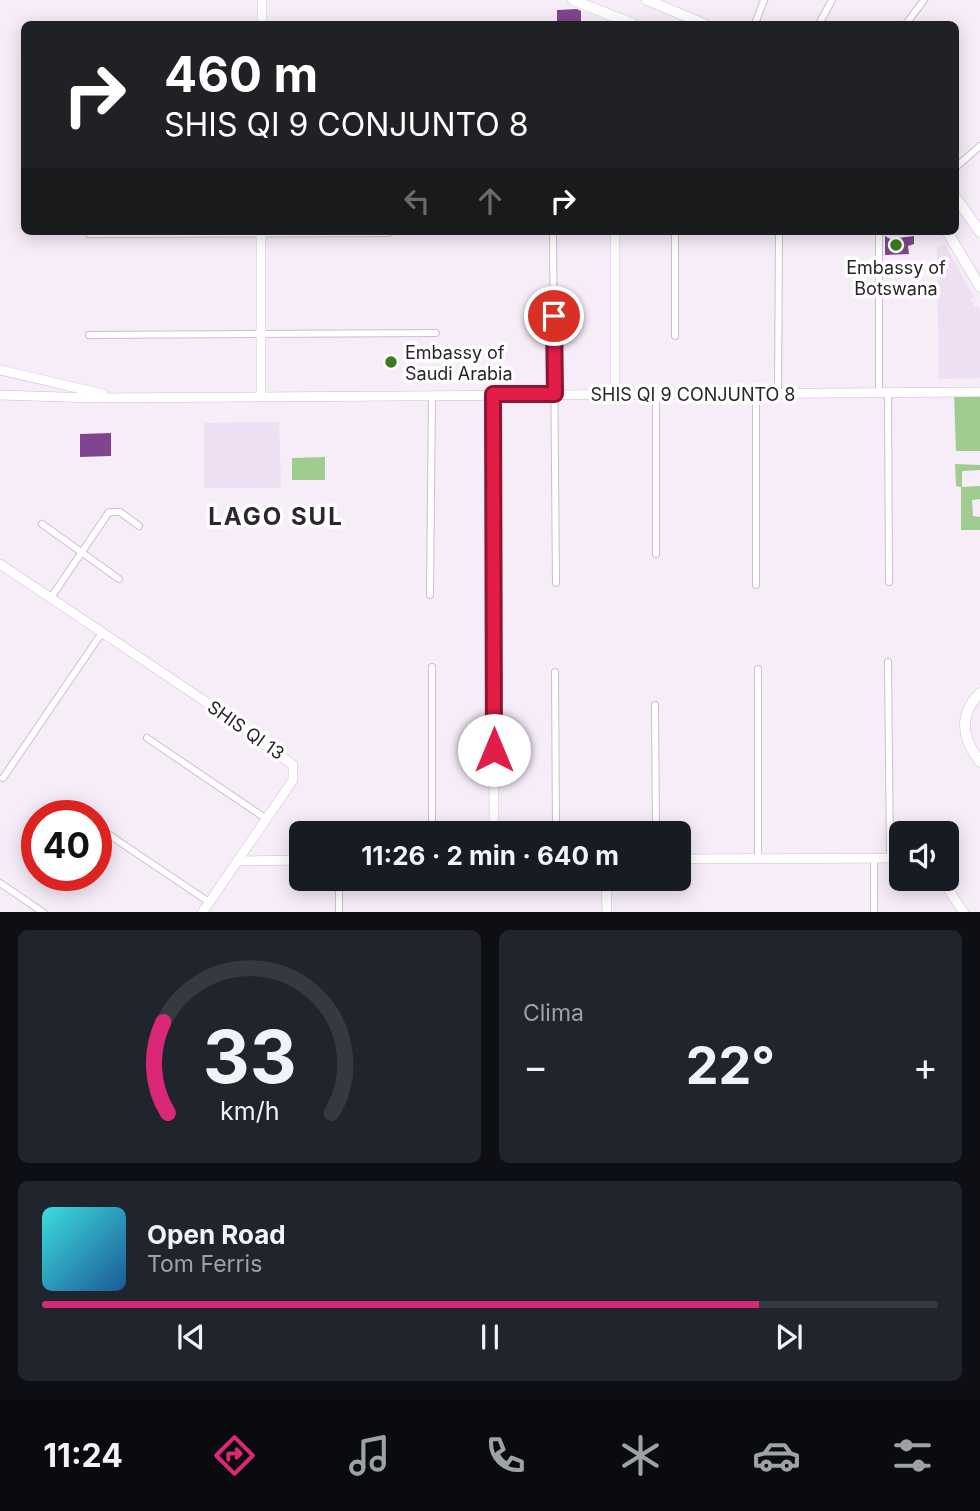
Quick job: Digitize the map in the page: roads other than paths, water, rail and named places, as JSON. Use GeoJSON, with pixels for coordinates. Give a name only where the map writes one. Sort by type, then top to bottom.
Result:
{"type":"FeatureCollection","features":[{"type":"Feature","properties":{"kind":"main road"},"geometry":{"type":"LineString","coordinates":[[573,0],[616,21]]}},
{"type":"Feature","properties":{"kind":"main road"},"geometry":{"type":"LineString","coordinates":[[647,0],[688,21]]}},
{"type":"Feature","properties":{"kind":"main road"},"geometry":{"type":"LineString","coordinates":[[959,202],[980,232]]}},
{"type":"Feature","properties":{"kind":"main road"},"geometry":{"type":"LineString","coordinates":[[949,235],[980,287]]}},
{"type":"Feature","properties":{"kind":"main road"},"geometry":{"type":"LineString","coordinates":[[980,693],[967,713],[964,731],[966,742],[980,762]]}},
{"type":"Feature","properties":{"kind":"main road"},"geometry":{"type":"LineString","coordinates":[[980,703],[973,712],[969,729],[971,740],[980,753]]}},
{"type":"Feature","properties":{"kind":"street"},"geometry":{"type":"LineString","coordinates":[[262,0],[262,21]]}},
{"type":"Feature","properties":{"kind":"street"},"geometry":{"type":"LineString","coordinates":[[756,21],[764,0]]}},
{"type":"Feature","properties":{"kind":"street"},"geometry":{"type":"LineString","coordinates":[[820,21],[832,0]]}},
{"type":"Feature","properties":{"kind":"street"},"geometry":{"type":"LineString","coordinates":[[908,21],[924,0]]}},
{"type":"Feature","properties":{"kind":"street"},"geometry":{"type":"LineString","coordinates":[[959,164],[980,146]]}},
{"type":"Feature","properties":{"kind":"street"},"geometry":{"type":"LineString","coordinates":[[261,235],[261,396]]}},
{"type":"Feature","properties":{"kind":"street"},"geometry":{"type":"LineString","coordinates":[[615,235],[615,394]]}},
{"type":"Feature","properties":{"kind":"street"},"geometry":{"type":"LineString","coordinates":[[675,235],[675,335]]}},
{"type":"Feature","properties":{"kind":"street"},"geometry":{"type":"LineString","coordinates":[[778,393],[779,235]]}},
{"type":"Feature","properties":{"kind":"street"},"geometry":{"type":"LineString","coordinates":[[879,235],[889,582]]}},
{"type":"Feature","properties":{"kind":"street"},"geometry":{"type":"LineString","coordinates":[[553,237],[556,583]]}},
{"type":"Feature","properties":{"kind":"street"},"geometry":{"type":"LineString","coordinates":[[89,335],[436,333]]}},
{"type":"Feature","properties":{"kind":"street"},"geometry":{"type":"LineString","coordinates":[[0,370],[111,397]]}},
{"type":"Feature","properties":{"kind":"street"},"geometry":{"type":"LineString","coordinates":[[32,398],[39,388],[36,379]]}},
{"type":"Feature","properties":{"kind":"street","name":"SHIS QI 9 CONJUNTO 8"},"geometry":{"type":"LineString","coordinates":[[111,397],[980,392]]}},
{"type":"Feature","properties":{"kind":"street"},"geometry":{"type":"LineString","coordinates":[[756,393],[756,584]]}},
{"type":"Feature","properties":{"kind":"street"},"geometry":{"type":"LineString","coordinates":[[493,394],[494,821]]}},
{"type":"Feature","properties":{"kind":"street"},"geometry":{"type":"LineString","coordinates":[[656,394],[656,554]]}},
{"type":"Feature","properties":{"kind":"street"},"geometry":{"type":"LineString","coordinates":[[0,395],[32,398],[111,397]]}},
{"type":"Feature","properties":{"kind":"street"},"geometry":{"type":"LineString","coordinates":[[430,595],[432,395]]}},
{"type":"Feature","properties":{"kind":"street"},"geometry":{"type":"LineString","coordinates":[[50,599],[109,512],[120,512],[139,526]]}},
{"type":"Feature","properties":{"kind":"street"},"geometry":{"type":"LineString","coordinates":[[41,524],[119,579]]}},
{"type":"Feature","properties":{"kind":"street","name":"SHIS QI 13"},"geometry":{"type":"LineString","coordinates":[[0,564],[200,698],[293,765],[293,780],[202,912]]}},
{"type":"Feature","properties":{"kind":"street"},"geometry":{"type":"LineString","coordinates":[[3,778],[101,634]]}},
{"type":"Feature","properties":{"kind":"street"},"geometry":{"type":"LineString","coordinates":[[888,662],[890,821]]}},
{"type":"Feature","properties":{"kind":"street"},"geometry":{"type":"LineString","coordinates":[[432,667],[432,821]]}},
{"type":"Feature","properties":{"kind":"street"},"geometry":{"type":"LineString","coordinates":[[758,669],[758,859]]}},
{"type":"Feature","properties":{"kind":"street"},"geometry":{"type":"LineString","coordinates":[[555,672],[556,821]]}},
{"type":"Feature","properties":{"kind":"street"},"geometry":{"type":"LineString","coordinates":[[656,705],[656,821]]}},
{"type":"Feature","properties":{"kind":"street"},"geometry":{"type":"LineString","coordinates":[[147,738],[265,818]]}},
{"type":"Feature","properties":{"kind":"street"},"geometry":{"type":"LineString","coordinates":[[112,837],[209,902]]}},
{"type":"Feature","properties":{"kind":"street"},"geometry":{"type":"LineString","coordinates":[[691,859],[889,858]]}},
{"type":"Feature","properties":{"kind":"street"},"geometry":{"type":"LineString","coordinates":[[873,859],[874,912]]}},
{"type":"Feature","properties":{"kind":"street"},"geometry":{"type":"LineString","coordinates":[[237,861],[289,860]]}},
{"type":"Feature","properties":{"kind":"street"},"geometry":{"type":"LineString","coordinates":[[0,883],[44,912]]}},
{"type":"Feature","properties":{"kind":"street"},"geometry":{"type":"LineString","coordinates":[[338,891],[339,912]]}},
{"type":"Feature","properties":{"kind":"street"},"geometry":{"type":"LineString","coordinates":[[606,891],[607,912]]}},
{"type":"Feature","properties":{"kind":"street"},"geometry":{"type":"LineString","coordinates":[[950,891],[964,912]]}},
{"type":"Feature","properties":{"kind":"place","name":"Embassy of Botswana"},"geometry":{"type":"Point","coordinates":[896,245]}},
{"type":"Feature","properties":{"kind":"place","name":"Embassy of Saudi Arabia"},"geometry":{"type":"Point","coordinates":[391,362]}},
{"type":"Feature","properties":{"kind":"district","name":"LAGO SUL"},"geometry":{"type":"Point","coordinates":[276,516]}}]}
